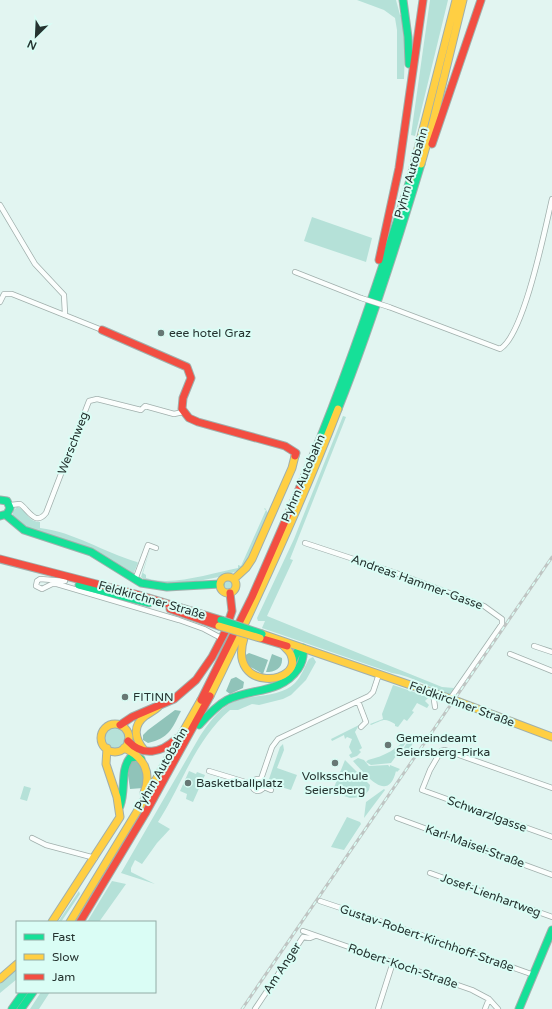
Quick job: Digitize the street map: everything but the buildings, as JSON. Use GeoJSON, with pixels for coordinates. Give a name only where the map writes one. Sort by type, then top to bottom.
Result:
{"type":"FeatureCollection","features":[{"type":"Feature","properties":{"kind":"main road"},"geometry":{"type":"LineString","coordinates":[[402,0],[408,37],[409,91]]}},
{"type":"Feature","properties":{"kind":"main road"},"geometry":{"type":"LineString","coordinates":[[372,297],[399,168],[423,0]]}},
{"type":"Feature","properties":{"kind":"main road","name":"Pyhrn Autobahn"},"geometry":{"type":"LineString","coordinates":[[71,921],[186,727],[223,656],[288,516],[335,402],[372,297],[411,176],[456,0]]}},
{"type":"Feature","properties":{"kind":"main road","name":"Pyhrn Autobahn"},"geometry":{"type":"LineString","coordinates":[[81,921],[137,829],[190,735],[249,620],[295,519],[340,410],[384,287],[412,200],[463,0]]}},
{"type":"Feature","properties":{"kind":"main road"},"geometry":{"type":"LineString","coordinates":[[412,200],[422,177],[481,0]]}},
{"type":"Feature","properties":{"kind":"main road"},"geometry":{"type":"LineString","coordinates":[[102,330],[187,367],[191,374],[181,401],[183,412]]}},
{"type":"Feature","properties":{"kind":"main road","name":"Werschweg"},"geometry":{"type":"LineString","coordinates":[[183,412],[188,417],[198,422],[285,446],[296,453],[292,468],[252,559],[246,568],[234,579]]}},
{"type":"Feature","properties":{"kind":"main road"},"geometry":{"type":"LineString","coordinates":[[0,500],[6,501],[10,505],[10,510],[3,515],[24,531],[92,552],[121,573],[135,580],[161,586],[220,584],[226,577],[234,579],[236,587],[230,593]]}},
{"type":"Feature","properties":{"kind":"main road","name":"Feldkirchner Straße"},"geometry":{"type":"LineString","coordinates":[[0,559],[139,595],[220,623],[303,648],[379,674],[552,737]]}},
{"type":"Feature","properties":{"kind":"main road","name":"Feldkirchner Straße"},"geometry":{"type":"LineString","coordinates":[[0,563],[220,623]]}},
{"type":"Feature","properties":{"kind":"main road"},"geometry":{"type":"LineString","coordinates":[[220,584],[223,591],[230,593]]}},
{"type":"Feature","properties":{"kind":"main road"},"geometry":{"type":"LineString","coordinates":[[53,921],[116,826],[120,817],[120,806],[106,764],[106,748],[102,740],[103,732],[110,725],[120,725],[130,718],[158,707],[179,696],[194,682],[221,638],[232,611],[230,593]]}},
{"type":"Feature","properties":{"kind":"main road"},"geometry":{"type":"LineString","coordinates":[[249,620],[249,628],[242,644],[241,653],[242,659],[248,671],[256,678],[273,680],[286,674],[292,667],[297,652],[303,648]]}},
{"type":"Feature","properties":{"kind":"main road","name":"Feldkirchner Straße"},"geometry":{"type":"LineString","coordinates":[[261,636],[283,646],[303,648]]}},
{"type":"Feature","properties":{"kind":"main road"},"geometry":{"type":"LineString","coordinates":[[283,646],[292,654],[294,661]]}},
{"type":"Feature","properties":{"kind":"main road"},"geometry":{"type":"LineString","coordinates":[[190,735],[217,706],[226,700],[237,696],[271,689],[285,683],[294,675],[303,657],[303,648]]}},
{"type":"Feature","properties":{"kind":"main road"},"geometry":{"type":"LineString","coordinates":[[303,657],[313,652]]}},
{"type":"Feature","properties":{"kind":"main road"},"geometry":{"type":"LineString","coordinates":[[145,751],[137,740],[137,724],[144,717],[155,712],[158,707]]}},
{"type":"Feature","properties":{"kind":"main road"},"geometry":{"type":"LineString","coordinates":[[108,769],[111,756],[115,751],[124,748],[128,741],[127,732],[131,722],[140,714]]}},
{"type":"Feature","properties":{"kind":"main road"},"geometry":{"type":"LineString","coordinates":[[120,725],[127,732]]}},
{"type":"Feature","properties":{"kind":"main road"},"geometry":{"type":"LineString","coordinates":[[128,741],[134,747],[145,751],[159,752],[169,747],[186,727]]}},
{"type":"Feature","properties":{"kind":"main road"},"geometry":{"type":"LineString","coordinates":[[106,748],[115,751]]}},
{"type":"Feature","properties":{"kind":"main road"},"geometry":{"type":"LineString","coordinates":[[124,748],[141,759],[147,767],[149,776],[146,788],[134,816]]}},
{"type":"Feature","properties":{"kind":"main road"},"geometry":{"type":"LineString","coordinates":[[120,806],[124,796],[125,764],[130,758],[136,757],[141,759]]}},
{"type":"Feature","properties":{"kind":"main road"},"geometry":{"type":"LineString","coordinates":[[519,1009],[552,930]]}},
{"type":"Feature","properties":{"kind":"main road"},"geometry":{"type":"LineString","coordinates":[[0,979],[16,965]]}},
{"type":"Feature","properties":{"kind":"main road"},"geometry":{"type":"LineString","coordinates":[[12,1009],[23,993]]}},
{"type":"Feature","properties":{"kind":"main road"},"geometry":{"type":"LineString","coordinates":[[22,1009],[32,993]]}},
{"type":"Feature","properties":{"kind":"street"},"geometry":{"type":"LineString","coordinates":[[295,272],[500,349],[506,345],[515,329],[535,272],[552,199]]}},
{"type":"Feature","properties":{"kind":"street"},"geometry":{"type":"LineString","coordinates":[[0,205],[34,264],[64,295],[65,314]]}},
{"type":"Feature","properties":{"kind":"street"},"geometry":{"type":"LineString","coordinates":[[0,302],[3,295],[8,293],[65,314],[102,330]]}},
{"type":"Feature","properties":{"kind":"street","name":"Werschweg"},"geometry":{"type":"LineString","coordinates":[[10,505],[20,504],[32,516],[38,518],[43,517],[89,401],[97,399],[141,410],[145,406],[174,414],[183,412]]}},
{"type":"Feature","properties":{"kind":"street","name":"Andreas Hammer-Gasse"},"geometry":{"type":"LineString","coordinates":[[305,542],[396,573],[484,606],[502,619],[502,624],[450,699]]}},
{"type":"Feature","properties":{"kind":"street"},"geometry":{"type":"LineString","coordinates":[[135,580],[148,545],[156,548]]}},
{"type":"Feature","properties":{"kind":"street"},"geometry":{"type":"LineString","coordinates":[[65,581],[40,579],[37,581],[36,586],[42,589],[52,584],[57,584],[185,622],[204,629],[221,638]]}},
{"type":"Feature","properties":{"kind":"street"},"geometry":{"type":"LineString","coordinates":[[534,646],[552,652]]}},
{"type":"Feature","properties":{"kind":"street"},"geometry":{"type":"LineString","coordinates":[[510,654],[552,671]]}},
{"type":"Feature","properties":{"kind":"street"},"geometry":{"type":"LineString","coordinates":[[261,779],[272,747],[278,739],[358,701],[373,692],[379,674]]}},
{"type":"Feature","properties":{"kind":"street"},"geometry":{"type":"LineString","coordinates":[[433,693],[434,707]]}},
{"type":"Feature","properties":{"kind":"street"},"geometry":{"type":"LineString","coordinates":[[358,701],[366,722],[361,727]]}},
{"type":"Feature","properties":{"kind":"street","name":"Schwarzlgasse"},"geometry":{"type":"LineString","coordinates":[[552,788],[445,750],[440,753],[430,770],[422,790],[552,838]]}},
{"type":"Feature","properties":{"kind":"street"},"geometry":{"type":"LineString","coordinates":[[210,771],[252,784],[256,790],[260,791],[264,787]]}},
{"type":"Feature","properties":{"kind":"street"},"geometry":{"type":"LineString","coordinates":[[252,784],[255,780],[261,779]]}},
{"type":"Feature","properties":{"kind":"street"},"geometry":{"type":"LineString","coordinates":[[261,779],[264,782],[264,787]]}},
{"type":"Feature","properties":{"kind":"street"},"geometry":{"type":"LineString","coordinates":[[264,787],[271,790]]}},
{"type":"Feature","properties":{"kind":"street","name":"Karl-Maisel-Straße"},"geometry":{"type":"LineString","coordinates":[[397,818],[552,875]]}},
{"type":"Feature","properties":{"kind":"street"},"geometry":{"type":"LineString","coordinates":[[32,838],[46,845],[94,858]]}},
{"type":"Feature","properties":{"kind":"street","name":"Josef-Lienhartweg"},"geometry":{"type":"LineString","coordinates":[[430,873],[552,917]]}},
{"type":"Feature","properties":{"kind":"street","name":"Gustav-Robert-Kirchhoff-Straße"},"geometry":{"type":"LineString","coordinates":[[320,901],[534,975]]}},
{"type":"Feature","properties":{"kind":"street","name":"Robert-Koch-Straße"},"geometry":{"type":"LineString","coordinates":[[304,931],[472,990],[489,999],[498,1009]]}},
{"type":"Feature","properties":{"kind":"street","name":"Am Anger"},"geometry":{"type":"LineString","coordinates":[[255,1009],[303,937],[310,938],[315,936]]}},
{"type":"Feature","properties":{"kind":"street"},"geometry":{"type":"LineString","coordinates":[[378,1009],[393,962]]}},
{"type":"Feature","properties":{"kind":"street"},"geometry":{"type":"LineString","coordinates":[[485,1009],[489,999]]}},
{"type":"Feature","properties":{"kind":"shaded area"},"geometry":{"type":"Polygon","coordinates":[[[357,0],[396,0],[400,15],[402,15],[405,48],[404,79],[397,79],[397,30],[395,18],[384,10],[357,0]]]}},
{"type":"Feature","properties":{"kind":"shaded area"},"geometry":{"type":"Polygon","coordinates":[[[430,0],[448,0],[415,136],[411,135],[430,0]]]}},
{"type":"Feature","properties":{"kind":"shaded area"},"geometry":{"type":"Polygon","coordinates":[[[312,217],[372,238],[366,262],[304,241],[312,217]]]}},
{"type":"Feature","properties":{"kind":"shaded area"},"geometry":{"type":"Polygon","coordinates":[[[343,416],[346,417],[290,559],[293,560],[267,616],[442,687],[454,688],[450,695],[407,677],[262,628],[265,621],[258,621],[257,618],[294,539],[343,416]]]}},
{"type":"Feature","properties":{"kind":"shaded area"},"geometry":{"type":"Polygon","coordinates":[[[17,507],[21,508],[32,520],[40,522],[40,528],[53,530],[77,538],[137,562],[138,563],[133,575],[79,544],[31,530],[13,517],[13,511],[17,507]]]}},
{"type":"Feature","properties":{"kind":"shaded area"},"geometry":{"type":"Polygon","coordinates":[[[265,508],[268,513],[249,557],[241,568],[234,572],[223,576],[192,582],[175,583],[149,581],[141,577],[150,549],[143,573],[146,575],[146,578],[168,581],[179,580],[238,568],[238,565],[241,566],[266,510],[264,509],[265,508]]]}},
{"type":"Feature","properties":{"kind":"shaded area"},"geometry":{"type":"Polygon","coordinates":[[[228,579],[232,581],[234,585],[232,589],[228,591],[224,589],[222,585],[224,581],[228,579]]]}},
{"type":"Feature","properties":{"kind":"shaded area"},"geometry":{"type":"Polygon","coordinates":[[[249,653],[268,660],[263,674],[247,665],[244,656],[249,653]]]}},
{"type":"Feature","properties":{"kind":"shaded area"},"geometry":{"type":"Polygon","coordinates":[[[272,654],[282,658],[280,667],[278,669],[266,672],[272,654]]]}},
{"type":"Feature","properties":{"kind":"shaded area"},"geometry":{"type":"Polygon","coordinates":[[[313,657],[316,662],[306,680],[291,695],[283,699],[259,705],[252,704],[238,710],[230,710],[207,735],[158,822],[170,829],[157,843],[142,864],[135,860],[131,868],[131,872],[155,884],[121,873],[200,736],[213,718],[231,703],[247,698],[273,694],[288,688],[297,681],[309,659],[313,657]]]}},
{"type":"Feature","properties":{"kind":"shaded area"},"geometry":{"type":"Polygon","coordinates":[[[236,677],[244,682],[243,688],[230,694],[226,691],[231,679],[236,677]]]}},
{"type":"Feature","properties":{"kind":"shaded area"},"geometry":{"type":"Polygon","coordinates":[[[393,685],[429,697],[425,701],[429,705],[427,708],[417,703],[412,711],[414,712],[407,721],[404,719],[398,727],[386,720],[371,725],[370,724],[383,719],[382,714],[393,685]]]}},
{"type":"Feature","properties":{"kind":"shaded area"},"geometry":{"type":"Polygon","coordinates":[[[175,710],[181,711],[169,732],[155,741],[148,743],[143,740],[143,735],[148,730],[175,710]]]}},
{"type":"Feature","properties":{"kind":"shaded area"},"geometry":{"type":"Polygon","coordinates":[[[359,725],[355,732],[362,748],[359,750],[361,752],[357,756],[351,758],[349,755],[352,753],[349,747],[352,739],[347,737],[345,739],[344,735],[332,741],[331,739],[359,725]]]}},
{"type":"Feature","properties":{"kind":"shaded area"},"geometry":{"type":"Polygon","coordinates":[[[115,727],[123,730],[126,738],[123,746],[115,749],[107,746],[104,738],[107,730],[115,727]]]}},
{"type":"Feature","properties":{"kind":"shaded area"},"geometry":{"type":"Polygon","coordinates":[[[409,736],[410,737],[391,763],[371,765],[366,762],[400,745],[409,736]]]}},
{"type":"Feature","properties":{"kind":"shaded area"},"geometry":{"type":"Polygon","coordinates":[[[411,737],[416,739],[407,752],[403,749],[411,737]]]}},
{"type":"Feature","properties":{"kind":"shaded area"},"geometry":{"type":"Polygon","coordinates":[[[283,744],[284,750],[277,768],[297,775],[291,790],[271,784],[269,779],[280,747],[283,744]]]}},
{"type":"Feature","properties":{"kind":"shaded area"},"geometry":{"type":"Polygon","coordinates":[[[358,758],[364,760],[369,766],[388,765],[390,767],[390,765],[400,769],[397,772],[396,771],[392,781],[387,785],[382,786],[369,778],[353,761],[358,758]]]}},
{"type":"Feature","properties":{"kind":"shaded area"},"geometry":{"type":"Polygon","coordinates":[[[345,760],[370,785],[369,790],[363,797],[350,798],[326,790],[327,788],[333,790],[345,760]]]}},
{"type":"Feature","properties":{"kind":"shaded area"},"geometry":{"type":"Polygon","coordinates":[[[134,761],[139,763],[145,773],[143,788],[130,789],[128,775],[130,763],[134,761]]]}},
{"type":"Feature","properties":{"kind":"shaded area"},"geometry":{"type":"Polygon","coordinates":[[[189,771],[196,774],[197,772],[205,775],[193,802],[186,799],[187,794],[180,791],[189,771]]]}},
{"type":"Feature","properties":{"kind":"shaded area"},"geometry":{"type":"Polygon","coordinates":[[[24,786],[31,788],[27,801],[20,799],[24,786]]]}},
{"type":"Feature","properties":{"kind":"shaded area"},"geometry":{"type":"Polygon","coordinates":[[[384,789],[385,790],[364,818],[366,802],[384,789]]]}},
{"type":"Feature","properties":{"kind":"shaded area"},"geometry":{"type":"Polygon","coordinates":[[[347,817],[360,822],[361,824],[344,850],[331,847],[347,817]]]}},
{"type":"Feature","properties":{"kind":"shaded area"},"geometry":{"type":"Polygon","coordinates":[[[112,881],[126,884],[100,921],[88,921],[112,881]]]}},
{"type":"Feature","properties":{"kind":"shaded area"},"geometry":{"type":"Polygon","coordinates":[[[79,891],[80,894],[62,921],[59,921],[79,891]]]}},
{"type":"Feature","properties":{"kind":"shaded area"},"geometry":{"type":"Polygon","coordinates":[[[16,968],[16,980],[0,993],[0,982],[16,968]]]}},
{"type":"Feature","properties":{"kind":"shaded area"},"geometry":{"type":"Polygon","coordinates":[[[40,993],[49,993],[39,1009],[30,1009],[40,993]]]}},
{"type":"Feature","properties":{"kind":"railway"},"geometry":{"type":"LineString","coordinates":[[242,1009],[552,557]]}},
{"type":"Feature","properties":{"kind":"traffic: fast"},"geometry":{"type":"LineString","coordinates":[[403,0],[408,37],[409,64]]}},
{"type":"Feature","properties":{"kind":"traffic: fast"},"geometry":{"type":"LineString","coordinates":[[338,409],[382,288],[421,164]]}},
{"type":"Feature","properties":{"kind":"traffic: fast"},"geometry":{"type":"LineString","coordinates":[[300,487],[331,411],[359,335],[410,180]]}},
{"type":"Feature","properties":{"kind":"traffic: fast"},"geometry":{"type":"LineString","coordinates":[[0,500],[7,501],[10,508],[7,514],[0,516]]}},
{"type":"Feature","properties":{"kind":"traffic: fast"},"geometry":{"type":"LineString","coordinates":[[6,515],[24,530],[91,552],[141,583],[167,587],[220,584]]}},
{"type":"Feature","properties":{"kind":"traffic: fast"},"geometry":{"type":"LineString","coordinates":[[79,585],[149,603]]}},
{"type":"Feature","properties":{"kind":"traffic: fast"},"geometry":{"type":"LineString","coordinates":[[221,620],[262,634]]}},
{"type":"Feature","properties":{"kind":"traffic: fast"},"geometry":{"type":"LineString","coordinates":[[199,725],[215,708],[223,702],[236,696],[274,687],[283,683],[291,677],[301,664],[303,648],[297,652],[293,661]]}},
{"type":"Feature","properties":{"kind":"traffic: fast"},"geometry":{"type":"LineString","coordinates":[[120,806],[127,763],[130,758],[136,757],[141,759]]}},
{"type":"Feature","properties":{"kind":"traffic: fast"},"geometry":{"type":"LineString","coordinates":[[519,1009],[552,930]]}},
{"type":"Feature","properties":{"kind":"traffic: fast"},"geometry":{"type":"LineString","coordinates":[[12,1009],[23,993]]}},
{"type":"Feature","properties":{"kind":"traffic: fast"},"geometry":{"type":"LineString","coordinates":[[21,1009],[32,993]]}},
{"type":"Feature","properties":{"kind":"traffic: slow"},"geometry":{"type":"LineString","coordinates":[[410,180],[456,0]]}},
{"type":"Feature","properties":{"kind":"traffic: slow"},"geometry":{"type":"LineString","coordinates":[[421,164],[433,122],[463,0]]}},
{"type":"Feature","properties":{"kind":"traffic: slow"},"geometry":{"type":"LineString","coordinates":[[210,696],[277,554],[338,409]]}},
{"type":"Feature","properties":{"kind":"traffic: slow"},"geometry":{"type":"LineString","coordinates":[[234,579],[246,568],[252,559],[292,468],[295,456]]}},
{"type":"Feature","properties":{"kind":"traffic: slow"},"geometry":{"type":"LineString","coordinates":[[225,577],[231,577],[236,582],[236,585],[234,591],[231,593],[225,593],[220,588],[220,582],[225,577]]}},
{"type":"Feature","properties":{"kind":"traffic: slow"},"geometry":{"type":"LineString","coordinates":[[219,626],[260,638]]}},
{"type":"Feature","properties":{"kind":"traffic: slow"},"geometry":{"type":"LineString","coordinates":[[262,634],[454,700],[552,737]]}},
{"type":"Feature","properties":{"kind":"traffic: slow"},"geometry":{"type":"LineString","coordinates":[[244,638],[242,656],[246,668],[255,675],[266,678],[277,677],[287,673],[292,665],[291,655],[283,645]]}},
{"type":"Feature","properties":{"kind":"traffic: slow"},"geometry":{"type":"LineString","coordinates":[[71,921],[150,790],[201,700]]}},
{"type":"Feature","properties":{"kind":"traffic: slow"},"geometry":{"type":"LineString","coordinates":[[144,750],[136,733],[138,724],[145,716],[158,707]]}},
{"type":"Feature","properties":{"kind":"traffic: slow"},"geometry":{"type":"LineString","coordinates":[[115,724],[125,728],[129,738],[125,748],[115,752],[105,748],[101,738],[105,728],[115,724]]}},
{"type":"Feature","properties":{"kind":"traffic: slow"},"geometry":{"type":"LineString","coordinates":[[53,921],[120,817],[117,797],[106,764],[107,748]]}},
{"type":"Feature","properties":{"kind":"traffic: slow"},"geometry":{"type":"LineString","coordinates":[[124,748],[137,756],[144,766],[147,778],[144,793]]}},
{"type":"Feature","properties":{"kind":"traffic: slow"},"geometry":{"type":"LineString","coordinates":[[0,979],[16,965]]}},
{"type":"Feature","properties":{"kind":"traffic: jam"},"geometry":{"type":"LineString","coordinates":[[379,260],[399,168],[423,0]]}},
{"type":"Feature","properties":{"kind":"traffic: jam"},"geometry":{"type":"LineString","coordinates":[[432,144],[481,0]]}},
{"type":"Feature","properties":{"kind":"traffic: jam"},"geometry":{"type":"LineString","coordinates":[[102,330],[187,367],[191,378],[183,398],[182,409],[189,418],[198,422],[285,446],[296,453],[295,456]]}},
{"type":"Feature","properties":{"kind":"traffic: jam"},"geometry":{"type":"LineString","coordinates":[[201,700],[252,597],[300,487]]}},
{"type":"Feature","properties":{"kind":"traffic: jam"},"geometry":{"type":"LineString","coordinates":[[0,559],[139,595],[221,620]]}},
{"type":"Feature","properties":{"kind":"traffic: jam"},"geometry":{"type":"LineString","coordinates":[[120,725],[132,717],[174,699],[196,680],[212,657],[225,632],[232,611],[230,593]]}},
{"type":"Feature","properties":{"kind":"traffic: jam"},"geometry":{"type":"LineString","coordinates":[[170,609],[219,626]]}},
{"type":"Feature","properties":{"kind":"traffic: jam"},"geometry":{"type":"LineString","coordinates":[[260,638],[287,646]]}},
{"type":"Feature","properties":{"kind":"traffic: jam"},"geometry":{"type":"LineString","coordinates":[[81,921],[145,814],[210,696]]}},
{"type":"Feature","properties":{"kind":"traffic: jam"},"geometry":{"type":"LineString","coordinates":[[128,741],[140,749],[152,751],[158,750],[176,739]]}},
{"type":"Feature","properties":{"kind":"place","name":"eee hotel Graz"},"geometry":{"type":"Point","coordinates":[161,333]}},
{"type":"Feature","properties":{"kind":"place","name":"FITINN"},"geometry":{"type":"Point","coordinates":[125,697]}},
{"type":"Feature","properties":{"kind":"place","name":"Gemeindeamt Seiersberg-Pirka"},"geometry":{"type":"Point","coordinates":[388,745]}},
{"type":"Feature","properties":{"kind":"place","name":"Volksschule Seiersberg"},"geometry":{"type":"Point","coordinates":[335,763]}},
{"type":"Feature","properties":{"kind":"place","name":"Basketballplatz"},"geometry":{"type":"Point","coordinates":[188,783]}}]}
